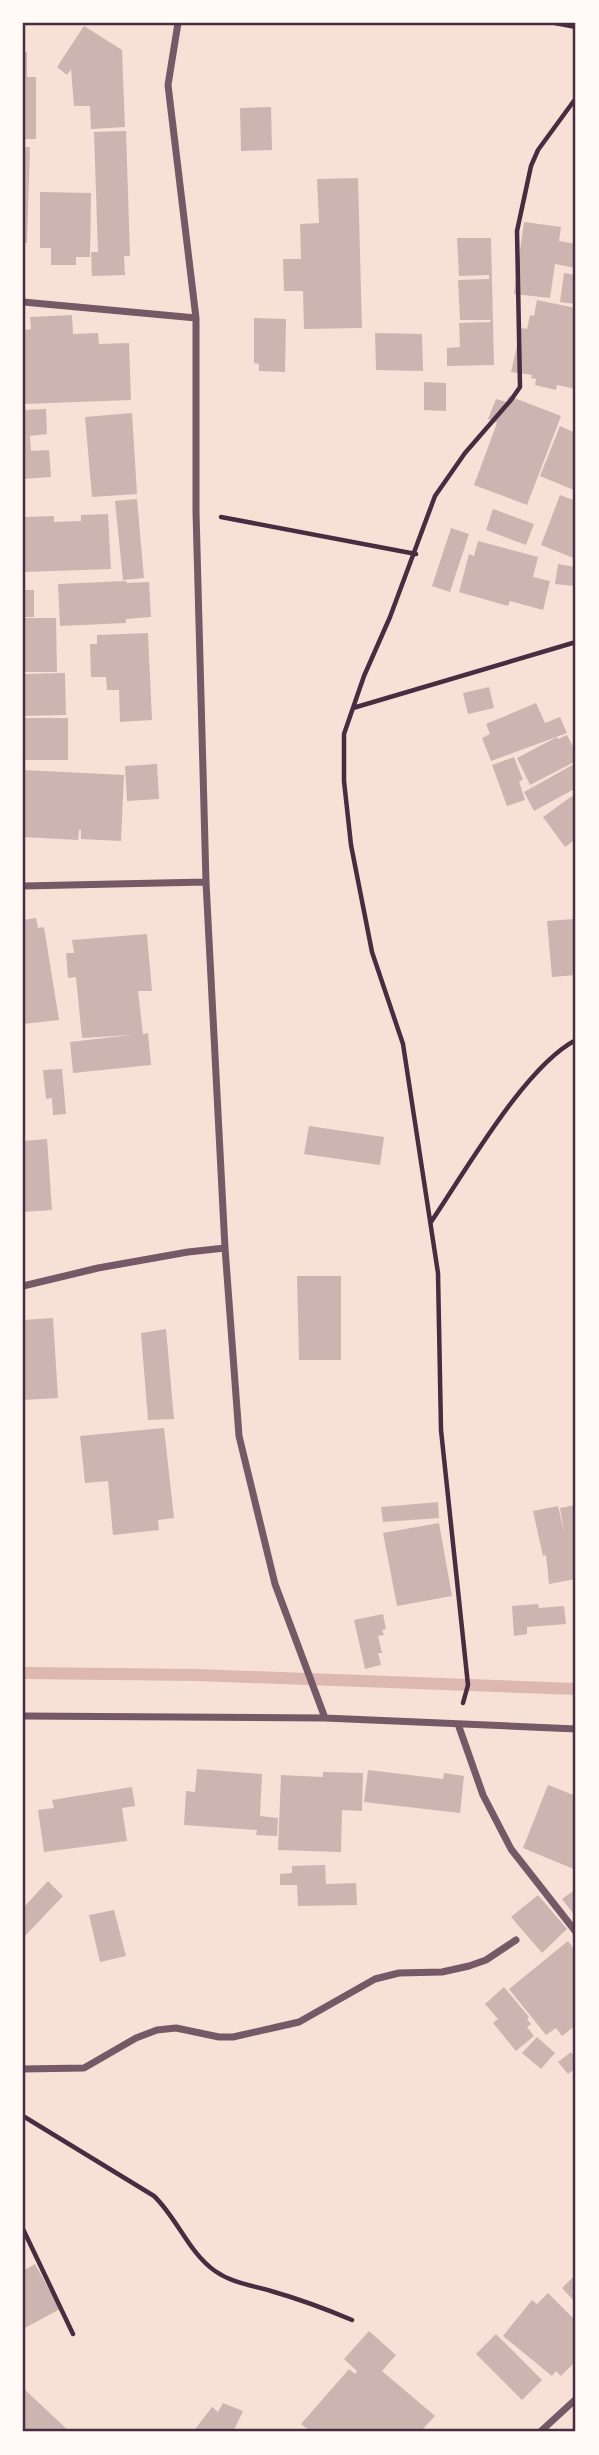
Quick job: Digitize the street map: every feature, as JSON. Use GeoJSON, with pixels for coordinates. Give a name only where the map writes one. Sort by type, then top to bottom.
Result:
{"type":"FeatureCollection","features":[{"type":"Feature","properties":{"kind":"street"},"geometry":{"type":"LineString","coordinates":[[178,23],[168,85],[196,318],[196,512],[206,882],[225,1248],[239,1436],[275,1584],[325,1718]]}},
{"type":"Feature","properties":{"kind":"street"},"geometry":{"type":"LineString","coordinates":[[23,302],[196,318]]}},
{"type":"Feature","properties":{"kind":"street"},"geometry":{"type":"LineString","coordinates":[[23,886],[206,882]]}},
{"type":"Feature","properties":{"kind":"street"},"geometry":{"type":"LineString","coordinates":[[23,1286],[98,1268],[225,1248]]}},
{"type":"Feature","properties":{"kind":"street"},"geometry":{"type":"LineString","coordinates":[[23,1716],[325,1718],[576,1729]]}},
{"type":"Feature","properties":{"kind":"street"},"geometry":{"type":"LineString","coordinates":[[458,1724],[483,1795],[511,1849],[576,1932]]}},
{"type":"Feature","properties":{"kind":"street"},"geometry":{"type":"LineString","coordinates":[[23,2069],[85,2068],[136,2038],[157,2030],[176,2028],[219,2037],[233,2037],[299,2022],[375,1979],[399,1973],[442,1972],[469,1966],[486,1960],[516,1940]]}},
{"type":"Feature","properties":{"kind":"street"},"geometry":{"type":"LineString","coordinates":[[540,2432],[576,2399]]}},
{"type":"Feature","properties":{"kind":"path"},"geometry":{"type":"LineString","coordinates":[[555,23],[576,27]]}},
{"type":"Feature","properties":{"kind":"path"},"geometry":{"type":"LineString","coordinates":[[458,1724],[468,1685],[441,1430],[438,1273],[403,1044],[372,952],[351,845],[344,769],[344,734],[364,676],[416,554],[435,496],[465,453],[520,387],[517,231],[531,166],[538,150],[576,98]]}},
{"type":"Feature","properties":{"kind":"path"},"geometry":{"type":"LineString","coordinates":[[196,512],[416,554]]}},
{"type":"Feature","properties":{"kind":"path"},"geometry":{"type":"LineString","coordinates":[[353,708],[576,642]]}},
{"type":"Feature","properties":{"kind":"path"},"geometry":{"type":"LineString","coordinates":[[430,1223],[513,1100],[561,1048],[576,1040]]}},
{"type":"Feature","properties":{"kind":"path"},"geometry":{"type":"LineString","coordinates":[[23,2116],[154,2196],[199,2255],[214,2270],[235,2282],[310,2303],[352,2320]]}},
{"type":"Feature","properties":{"kind":"path"},"geometry":{"type":"LineString","coordinates":[[23,2229],[73,2334]]}},
{"type":"Feature","properties":{"kind":"building"},"geometry":{"type":"Polygon","coordinates":[[[84,26],[122,50],[125,127],[91,129],[90,106],[74,106],[71,69],[67,75],[57,67],[84,26]]]}},
{"type":"Feature","properties":{"kind":"building"},"geometry":{"type":"Polygon","coordinates":[[[23,52],[27,52],[27,77],[36,77],[36,139],[23,139],[23,52]]]}},
{"type":"Feature","properties":{"kind":"building"},"geometry":{"type":"Polygon","coordinates":[[[271,107],[272,150],[241,151],[240,108],[271,107]]]}},
{"type":"Feature","properties":{"kind":"building"},"geometry":{"type":"Polygon","coordinates":[[[126,131],[130,256],[124,256],[125,275],[92,276],[91,252],[98,252],[94,132],[126,131]]]}},
{"type":"Feature","properties":{"kind":"building"},"geometry":{"type":"Polygon","coordinates":[[[23,147],[30,147],[27,243],[23,243],[23,147]]]}},
{"type":"Feature","properties":{"kind":"building"},"geometry":{"type":"Polygon","coordinates":[[[358,178],[362,328],[304,329],[303,291],[284,291],[283,259],[301,259],[300,224],[319,223],[317,179],[358,178]]]}},
{"type":"Feature","properties":{"kind":"building"},"geometry":{"type":"Polygon","coordinates":[[[40,192],[91,193],[90,257],[76,257],[76,265],[51,265],[51,248],[40,248],[40,192]]]}},
{"type":"Feature","properties":{"kind":"building"},"geometry":{"type":"Polygon","coordinates":[[[524,222],[561,227],[559,241],[576,244],[576,268],[555,264],[550,298],[514,294],[524,222]]]}},
{"type":"Feature","properties":{"kind":"building"},"geometry":{"type":"Polygon","coordinates":[[[457,238],[491,238],[494,365],[447,366],[447,348],[460,347],[459,323],[491,322],[460,320],[458,280],[489,279],[489,275],[459,276],[457,238]]]}},
{"type":"Feature","properties":{"kind":"building"},"geometry":{"type":"Polygon","coordinates":[[[564,273],[576,275],[576,304],[560,302],[564,273]]]}},
{"type":"Feature","properties":{"kind":"building"},"geometry":{"type":"Polygon","coordinates":[[[537,300],[576,308],[576,389],[557,385],[556,390],[535,385],[536,379],[531,378],[532,375],[511,372],[521,328],[527,329],[530,315],[534,316],[537,300]]]}},
{"type":"Feature","properties":{"kind":"building"},"geometry":{"type":"Polygon","coordinates":[[[72,315],[73,334],[98,333],[99,344],[129,343],[131,400],[23,404],[23,330],[31,329],[30,317],[72,315]]]}},
{"type":"Feature","properties":{"kind":"building"},"geometry":{"type":"Polygon","coordinates":[[[254,318],[286,319],[285,372],[259,371],[259,364],[254,363],[254,318]]]}},
{"type":"Feature","properties":{"kind":"building"},"geometry":{"type":"Polygon","coordinates":[[[375,333],[422,334],[423,371],[376,370],[375,333]]]}},
{"type":"Feature","properties":{"kind":"building"},"geometry":{"type":"Polygon","coordinates":[[[424,382],[446,383],[446,411],[424,410],[424,382]]]}},
{"type":"Feature","properties":{"kind":"building"},"geometry":{"type":"Polygon","coordinates":[[[509,396],[561,416],[527,505],[474,485],[497,423],[488,419],[496,399],[506,402],[509,396]]]}},
{"type":"Feature","properties":{"kind":"building"},"geometry":{"type":"Polygon","coordinates":[[[46,409],[47,434],[30,436],[31,451],[49,450],[51,477],[23,479],[23,410],[46,409]]]}},
{"type":"Feature","properties":{"kind":"building"},"geometry":{"type":"Polygon","coordinates":[[[132,413],[137,494],[92,497],[85,417],[132,413]]]}},
{"type":"Feature","properties":{"kind":"building"},"geometry":{"type":"Polygon","coordinates":[[[560,426],[576,433],[576,491],[540,476],[560,426]]]}},
{"type":"Feature","properties":{"kind":"building"},"geometry":{"type":"Polygon","coordinates":[[[560,495],[576,501],[576,559],[541,545],[560,495]]]}},
{"type":"Feature","properties":{"kind":"building"},"geometry":{"type":"Polygon","coordinates":[[[137,499],[144,578],[123,580],[115,501],[137,499]]]}},
{"type":"Feature","properties":{"kind":"building"},"geometry":{"type":"Polygon","coordinates":[[[493,509],[534,524],[526,545],[486,530],[493,509]]]}},
{"type":"Feature","properties":{"kind":"building"},"geometry":{"type":"Polygon","coordinates":[[[108,514],[111,569],[23,572],[23,517],[54,516],[54,522],[81,521],[81,515],[108,514]]]}},
{"type":"Feature","properties":{"kind":"building"},"geometry":{"type":"Polygon","coordinates":[[[451,528],[469,534],[450,592],[432,586],[451,528]]]}},
{"type":"Feature","properties":{"kind":"building"},"geometry":{"type":"Polygon","coordinates":[[[478,541],[538,557],[533,577],[550,581],[543,610],[510,601],[508,606],[459,592],[469,554],[474,556],[478,541]]]}},
{"type":"Feature","properties":{"kind":"building"},"geometry":{"type":"Polygon","coordinates":[[[558,564],[576,567],[575,586],[555,584],[558,564]]]}},
{"type":"Feature","properties":{"kind":"building"},"geometry":{"type":"Polygon","coordinates":[[[149,582],[151,617],[126,619],[126,623],[60,626],[58,584],[149,582]]]}},
{"type":"Feature","properties":{"kind":"building"},"geometry":{"type":"Polygon","coordinates":[[[23,590],[34,590],[34,617],[23,617],[23,590]]]}},
{"type":"Feature","properties":{"kind":"building"},"geometry":{"type":"Polygon","coordinates":[[[23,618],[56,618],[57,672],[23,672],[23,618]]]}},
{"type":"Feature","properties":{"kind":"building"},"geometry":{"type":"Polygon","coordinates":[[[148,633],[152,720],[120,722],[119,690],[107,690],[106,677],[91,677],[90,644],[97,644],[97,635],[148,633]]]}},
{"type":"Feature","properties":{"kind":"building"},"geometry":{"type":"Polygon","coordinates":[[[65,673],[66,715],[23,716],[23,674],[65,673]]]}},
{"type":"Feature","properties":{"kind":"building"},"geometry":{"type":"Polygon","coordinates":[[[489,687],[494,708],[468,714],[463,693],[489,687]]]}},
{"type":"Feature","properties":{"kind":"building"},"geometry":{"type":"Polygon","coordinates":[[[536,703],[545,723],[560,717],[567,733],[491,761],[482,738],[490,734],[486,724],[536,703]]]}},
{"type":"Feature","properties":{"kind":"building"},"geometry":{"type":"Polygon","coordinates":[[[23,718],[68,718],[68,760],[24,760],[23,718]]]}},
{"type":"Feature","properties":{"kind":"building"},"geometry":{"type":"Polygon","coordinates":[[[567,735],[576,752],[576,761],[530,785],[517,758],[557,737],[558,739],[567,735]]]}},
{"type":"Feature","properties":{"kind":"building"},"geometry":{"type":"Polygon","coordinates":[[[514,757],[523,780],[519,781],[525,800],[507,806],[492,765],[514,757]]]}},
{"type":"Feature","properties":{"kind":"building"},"geometry":{"type":"Polygon","coordinates":[[[576,763],[576,788],[534,811],[524,792],[576,763]]]}},
{"type":"Feature","properties":{"kind":"building"},"geometry":{"type":"Polygon","coordinates":[[[157,764],[159,799],[127,801],[125,766],[157,764]]]}},
{"type":"Feature","properties":{"kind":"building"},"geometry":{"type":"Polygon","coordinates":[[[23,770],[124,775],[121,841],[81,839],[81,830],[78,840],[23,837],[23,770]]]}},
{"type":"Feature","properties":{"kind":"building"},"geometry":{"type":"Polygon","coordinates":[[[572,796],[576,803],[576,839],[565,847],[543,817],[572,796]]]}},
{"type":"Feature","properties":{"kind":"building"},"geometry":{"type":"Polygon","coordinates":[[[36,918],[38,928],[44,927],[59,1020],[23,1024],[23,920],[36,918]]]}},
{"type":"Feature","properties":{"kind":"building"},"geometry":{"type":"Polygon","coordinates":[[[574,919],[576,975],[552,977],[547,921],[574,919]]]}},
{"type":"Feature","properties":{"kind":"building"},"geometry":{"type":"Polygon","coordinates":[[[147,934],[152,991],[138,991],[143,1034],[148,1033],[151,1065],[73,1073],[70,1042],[131,1035],[82,1038],[76,977],[68,978],[66,953],[74,953],[72,940],[147,934]]]}},
{"type":"Feature","properties":{"kind":"building"},"geometry":{"type":"Polygon","coordinates":[[[62,1069],[66,1114],[53,1115],[52,1098],[46,1099],[43,1070],[62,1069]]]}},
{"type":"Feature","properties":{"kind":"building"},"geometry":{"type":"Polygon","coordinates":[[[309,1126],[384,1137],[380,1165],[304,1154],[309,1126]]]}},
{"type":"Feature","properties":{"kind":"building"},"geometry":{"type":"Polygon","coordinates":[[[47,1139],[52,1210],[23,1212],[23,1141],[47,1139]]]}},
{"type":"Feature","properties":{"kind":"building"},"geometry":{"type":"Polygon","coordinates":[[[297,1276],[341,1276],[341,1360],[299,1360],[297,1276]]]}},
{"type":"Feature","properties":{"kind":"building"},"geometry":{"type":"Polygon","coordinates":[[[53,1318],[58,1398],[23,1400],[23,1320],[53,1318]]]}},
{"type":"Feature","properties":{"kind":"building"},"geometry":{"type":"Polygon","coordinates":[[[166,1329],[174,1419],[148,1420],[141,1333],[166,1329]]]}},
{"type":"Feature","properties":{"kind":"building"},"geometry":{"type":"Polygon","coordinates":[[[164,1428],[174,1518],[158,1520],[159,1530],[113,1535],[108,1481],[85,1483],[80,1436],[164,1428]]]}},
{"type":"Feature","properties":{"kind":"building"},"geometry":{"type":"Polygon","coordinates":[[[438,1502],[439,1518],[383,1522],[381,1507],[438,1502]]]}},
{"type":"Feature","properties":{"kind":"building"},"geometry":{"type":"Polygon","coordinates":[[[576,1505],[576,1579],[549,1584],[546,1555],[543,1556],[533,1511],[558,1506],[564,1532],[560,1508],[576,1505]]]}},
{"type":"Feature","properties":{"kind":"building"},"geometry":{"type":"Polygon","coordinates":[[[439,1523],[452,1596],[397,1606],[383,1533],[439,1523]]]}},
{"type":"Feature","properties":{"kind":"building"},"geometry":{"type":"Polygon","coordinates":[[[538,1604],[539,1608],[564,1606],[566,1624],[527,1627],[527,1634],[514,1636],[512,1606],[538,1604]]]}},
{"type":"Feature","properties":{"kind":"building"},"geometry":{"type":"Polygon","coordinates":[[[383,1614],[386,1629],[382,1630],[384,1635],[378,1636],[382,1653],[378,1653],[381,1665],[365,1669],[354,1620],[383,1614]]]}},
{"type":"Feature","properties":{"kind":"building"},"geometry":{"type":"Polygon","coordinates":[[[197,1769],[262,1774],[260,1816],[278,1818],[277,1836],[256,1835],[257,1830],[184,1825],[186,1791],[195,1792],[197,1769]]]}},
{"type":"Feature","properties":{"kind":"building"},"geometry":{"type":"Polygon","coordinates":[[[368,1770],[443,1779],[444,1773],[464,1776],[460,1813],[364,1802],[368,1770]]]}},
{"type":"Feature","properties":{"kind":"building"},"geometry":{"type":"Polygon","coordinates":[[[323,1772],[363,1773],[362,1811],[342,1810],[341,1852],[278,1850],[281,1775],[323,1777],[323,1772]]]}},
{"type":"Feature","properties":{"kind":"building"},"geometry":{"type":"Polygon","coordinates":[[[548,1785],[576,1796],[576,1870],[523,1848],[548,1785]]]}},
{"type":"Feature","properties":{"kind":"building"},"geometry":{"type":"Polygon","coordinates":[[[132,1787],[135,1806],[122,1808],[127,1841],[44,1852],[38,1810],[54,1808],[52,1800],[132,1787]]]}},
{"type":"Feature","properties":{"kind":"building"},"geometry":{"type":"Polygon","coordinates":[[[325,1865],[326,1884],[356,1883],[357,1905],[298,1906],[297,1885],[280,1885],[280,1874],[292,1873],[292,1866],[325,1865]]]}},
{"type":"Feature","properties":{"kind":"building"},"geometry":{"type":"Polygon","coordinates":[[[48,1881],[63,1896],[23,1938],[23,1908],[48,1881]]]}},
{"type":"Feature","properties":{"kind":"building"},"geometry":{"type":"Polygon","coordinates":[[[576,1889],[576,1917],[562,1899],[576,1889]]]}},
{"type":"Feature","properties":{"kind":"building"},"geometry":{"type":"Polygon","coordinates":[[[538,1895],[567,1929],[542,1953],[511,1917],[538,1895]]]}},
{"type":"Feature","properties":{"kind":"building"},"geometry":{"type":"Polygon","coordinates":[[[114,1910],[126,1956],[100,1962],[89,1915],[114,1910]]]}},
{"type":"Feature","properties":{"kind":"building"},"geometry":{"type":"Polygon","coordinates":[[[568,1941],[576,1952],[576,2025],[562,2036],[556,2028],[546,2035],[509,1989],[568,1941]]]}},
{"type":"Feature","properties":{"kind":"building"},"geometry":{"type":"Polygon","coordinates":[[[504,1987],[529,2017],[527,2019],[531,2024],[527,2027],[534,2036],[516,2051],[493,2023],[498,2019],[485,2004],[504,1987]]]}},
{"type":"Feature","properties":{"kind":"building"},"geometry":{"type":"Polygon","coordinates":[[[537,2037],[555,2053],[541,2069],[522,2053],[537,2037]]]}},
{"type":"Feature","properties":{"kind":"building"},"geometry":{"type":"Polygon","coordinates":[[[571,2052],[576,2059],[576,2068],[568,2074],[558,2062],[571,2052]]]}},
{"type":"Feature","properties":{"kind":"building"},"geometry":{"type":"Polygon","coordinates":[[[35,2264],[60,2309],[23,2329],[23,2271],[35,2264]]]}},
{"type":"Feature","properties":{"kind":"building"},"geometry":{"type":"Polygon","coordinates":[[[576,2274],[576,2303],[562,2288],[576,2274]]]}},
{"type":"Feature","properties":{"kind":"building"},"geometry":{"type":"Polygon","coordinates":[[[548,2293],[576,2321],[576,2348],[573,2352],[576,2361],[561,2376],[556,2371],[552,2376],[503,2336],[532,2300],[537,2304],[548,2293]]]}},
{"type":"Feature","properties":{"kind":"building"},"geometry":{"type":"Polygon","coordinates":[[[369,2331],[396,2355],[382,2371],[435,2416],[420,2432],[307,2432],[309,2430],[301,2424],[349,2369],[355,2374],[357,2371],[344,2359],[369,2331]]]}},
{"type":"Feature","properties":{"kind":"building"},"geometry":{"type":"Polygon","coordinates":[[[496,2334],[542,2380],[522,2400],[476,2354],[496,2334]]]}},
{"type":"Feature","properties":{"kind":"building"},"geometry":{"type":"Polygon","coordinates":[[[23,2388],[70,2432],[23,2432],[23,2388]]]}},
{"type":"Feature","properties":{"kind":"building"},"geometry":{"type":"Polygon","coordinates":[[[223,2403],[243,2411],[233,2432],[193,2432],[212,2407],[218,2412],[223,2403]]]}},
{"type":"Feature","properties":{"kind":"waterway"},"geometry":{"type":"LineString","coordinates":[[23,1673],[197,1675],[576,1689]]}}]}
